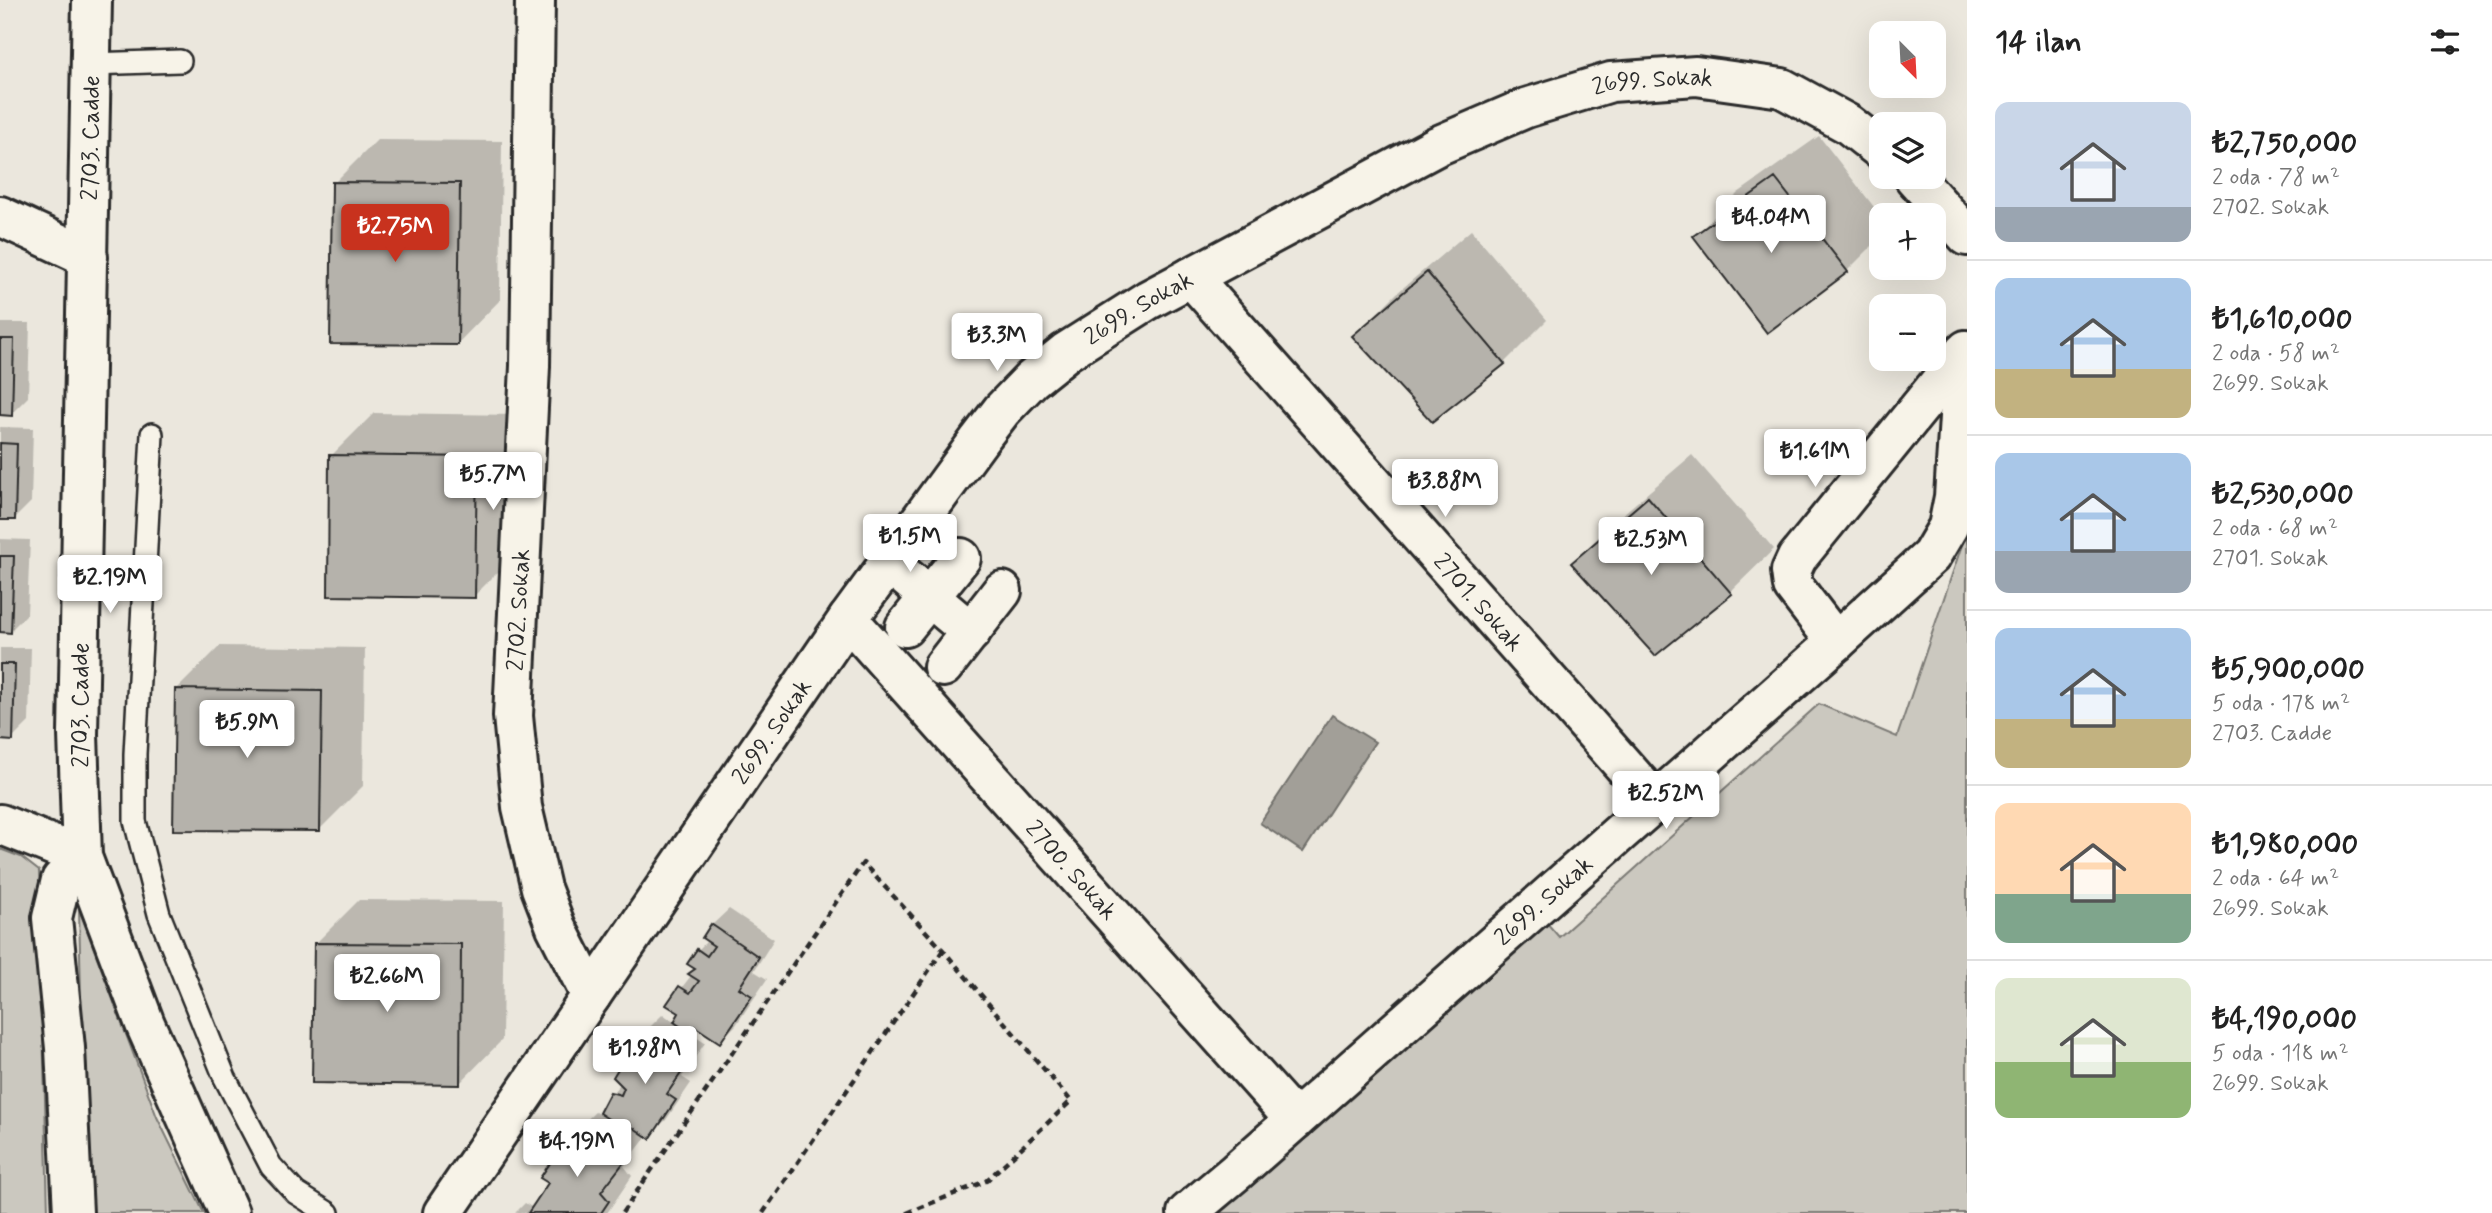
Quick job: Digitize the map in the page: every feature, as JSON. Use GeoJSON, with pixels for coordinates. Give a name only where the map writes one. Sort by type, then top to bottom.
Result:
{"type":"FeatureCollection","features":[{"type":"Feature","properties":{"kind":"street","name":"2703. Cadde"},"geometry":{"type":"LineString","coordinates":[[92,0],[78,734],[82,857],[145,1024],[229,1213]]}},
{"type":"Feature","properties":{"kind":"street","name":"2702. Sokak"},"geometry":{"type":"LineString","coordinates":[[535,0],[530,366],[513,716],[522,807],[541,888],[556,927],[591,996]]}},
{"type":"Feature","properties":{"kind":"street","name":"2699. Sokak"},"geometry":{"type":"LineString","coordinates":[[443,1213],[889,562],[1002,410],[1031,380],[1066,352],[1191,277],[1437,146],[1526,108],[1611,82],[1696,76],[1782,88],[1849,124],[1869,140]]}},
{"type":"Feature","properties":{"kind":"street"},"geometry":{"type":"LineString","coordinates":[[1925,189],[1967,236]]}},
{"type":"Feature","properties":{"kind":"street"},"geometry":{"type":"LineString","coordinates":[[0,216],[88,257]]}},
{"type":"Feature","properties":{"kind":"street","name":"2701. Sokak"},"geometry":{"type":"LineString","coordinates":[[1191,277],[1655,801]]}},
{"type":"Feature","properties":{"kind":"street","name":"2699. Sokak"},"geometry":{"type":"LineString","coordinates":[[1187,1213],[1931,556],[1948,527],[1954,497],[1965,350]]}},
{"type":"Feature","properties":{"kind":"street"},"geometry":{"type":"LineString","coordinates":[[1836,642],[1793,586],[1791,571],[1797,558],[1965,350]]}},
{"type":"Feature","properties":{"kind":"street"},"geometry":{"type":"LineString","coordinates":[[905,627],[961,558]]}},
{"type":"Feature","properties":{"kind":"street"},"geometry":{"type":"LineString","coordinates":[[889,562],[971,632]]}},
{"type":"Feature","properties":{"kind":"street"},"geometry":{"type":"LineString","coordinates":[[943,667],[1002,591]]}},
{"type":"Feature","properties":{"kind":"street","name":"2700. Sokak"},"geometry":{"type":"LineString","coordinates":[[848,619],[1295,1120]]}},
{"type":"Feature","properties":{"kind":"street"},"geometry":{"type":"LineString","coordinates":[[0,824],[82,857],[61,880],[52,918],[65,1048],[73,1213]]}},
{"type":"Feature","properties":{"kind":"lane"},"geometry":{"type":"LineString","coordinates":[[91,64],[180,61]]}},
{"type":"Feature","properties":{"kind":"lane"},"geometry":{"type":"LineString","coordinates":[[152,434],[135,754],[135,821],[159,914],[225,1079],[271,1166],[296,1193],[328,1213]]}},
{"type":"Feature","properties":{"kind":"path"},"geometry":{"type":"LineString","coordinates":[[622,1213],[863,863],[943,950],[1071,1101],[986,1181],[907,1213]]}},
{"type":"Feature","properties":{"kind":"path"},"geometry":{"type":"LineString","coordinates":[[763,1213],[943,950]]}},
{"type":"Feature","properties":{"kind":"shaded area"},"geometry":{"type":"Polygon","coordinates":[[[1967,530],[1967,1213],[1217,1213],[1540,915],[1559,937],[1819,704],[1897,737],[1967,530]]]}},
{"type":"Feature","properties":{"kind":"shaded area"},"geometry":{"type":"Polygon","coordinates":[[[1332,715],[1375,742],[1303,852],[1260,823],[1332,715]]]}},
{"type":"Feature","properties":{"kind":"shaded area"},"geometry":{"type":"Polygon","coordinates":[[[0,849],[21,857],[39,871],[48,1213],[0,1213],[0,849]]]}},
{"type":"Feature","properties":{"kind":"shaded area"},"geometry":{"type":"Polygon","coordinates":[[[79,909],[157,1117],[204,1213],[86,1213],[79,909]]]}},
{"type":"Feature","properties":{"kind":"building"},"geometry":{"type":"Polygon","coordinates":[[[1775,178],[1848,272],[1767,333],[1693,236],[1775,178]]]}},
{"type":"Feature","properties":{"kind":"building"},"geometry":{"type":"Polygon","coordinates":[[[332,182],[460,183],[458,345],[330,344],[332,182]]]}},
{"type":"Feature","properties":{"kind":"building"},"geometry":{"type":"Polygon","coordinates":[[[1427,272],[1505,364],[1432,422],[1352,336],[1427,272]]]}},
{"type":"Feature","properties":{"kind":"building"},"geometry":{"type":"Polygon","coordinates":[[[0,339],[14,339],[12,416],[0,415],[0,339]]]}},
{"type":"Feature","properties":{"kind":"building"},"geometry":{"type":"Polygon","coordinates":[[[0,443],[17,444],[15,520],[0,520],[0,443]]]}},
{"type":"Feature","properties":{"kind":"building"},"geometry":{"type":"Polygon","coordinates":[[[329,455],[477,457],[475,598],[328,596],[329,455]]]}},
{"type":"Feature","properties":{"kind":"building"},"geometry":{"type":"Polygon","coordinates":[[[1648,497],[1732,594],[1655,656],[1571,563],[1648,497]]]}},
{"type":"Feature","properties":{"kind":"building"},"geometry":{"type":"Polygon","coordinates":[[[0,556],[14,556],[11,633],[0,632],[0,556]]]}},
{"type":"Feature","properties":{"kind":"building"},"geometry":{"type":"Polygon","coordinates":[[[0,664],[15,664],[13,741],[0,740],[0,664]]]}},
{"type":"Feature","properties":{"kind":"building"},"geometry":{"type":"Polygon","coordinates":[[[175,689],[322,691],[320,831],[173,830],[175,689]]]}},
{"type":"Feature","properties":{"kind":"building"},"geometry":{"type":"Polygon","coordinates":[[[711,924],[759,957],[739,988],[752,996],[720,1043],[694,1026],[690,1033],[674,1022],[679,1013],[666,1005],[679,986],[690,993],[699,981],[688,974],[695,969],[687,964],[697,949],[707,956],[714,946],[702,938],[711,924]]]}},
{"type":"Feature","properties":{"kind":"building"},"geometry":{"type":"Polygon","coordinates":[[[314,943],[461,944],[460,1085],[312,1083],[314,943]]]}},
{"type":"Feature","properties":{"kind":"building"},"geometry":{"type":"Polygon","coordinates":[[[645,1030],[690,1060],[667,1094],[676,1100],[650,1139],[631,1126],[627,1131],[599,1113],[610,1092],[621,1095],[624,1088],[613,1077],[627,1054],[633,1059],[637,1053],[630,1048],[645,1030]]]}},
{"type":"Feature","properties":{"kind":"building"},"geometry":{"type":"Polygon","coordinates":[[[580,1134],[624,1162],[601,1192],[609,1201],[601,1213],[528,1213],[548,1183],[540,1178],[569,1135],[577,1141],[580,1134]]]}}]}
